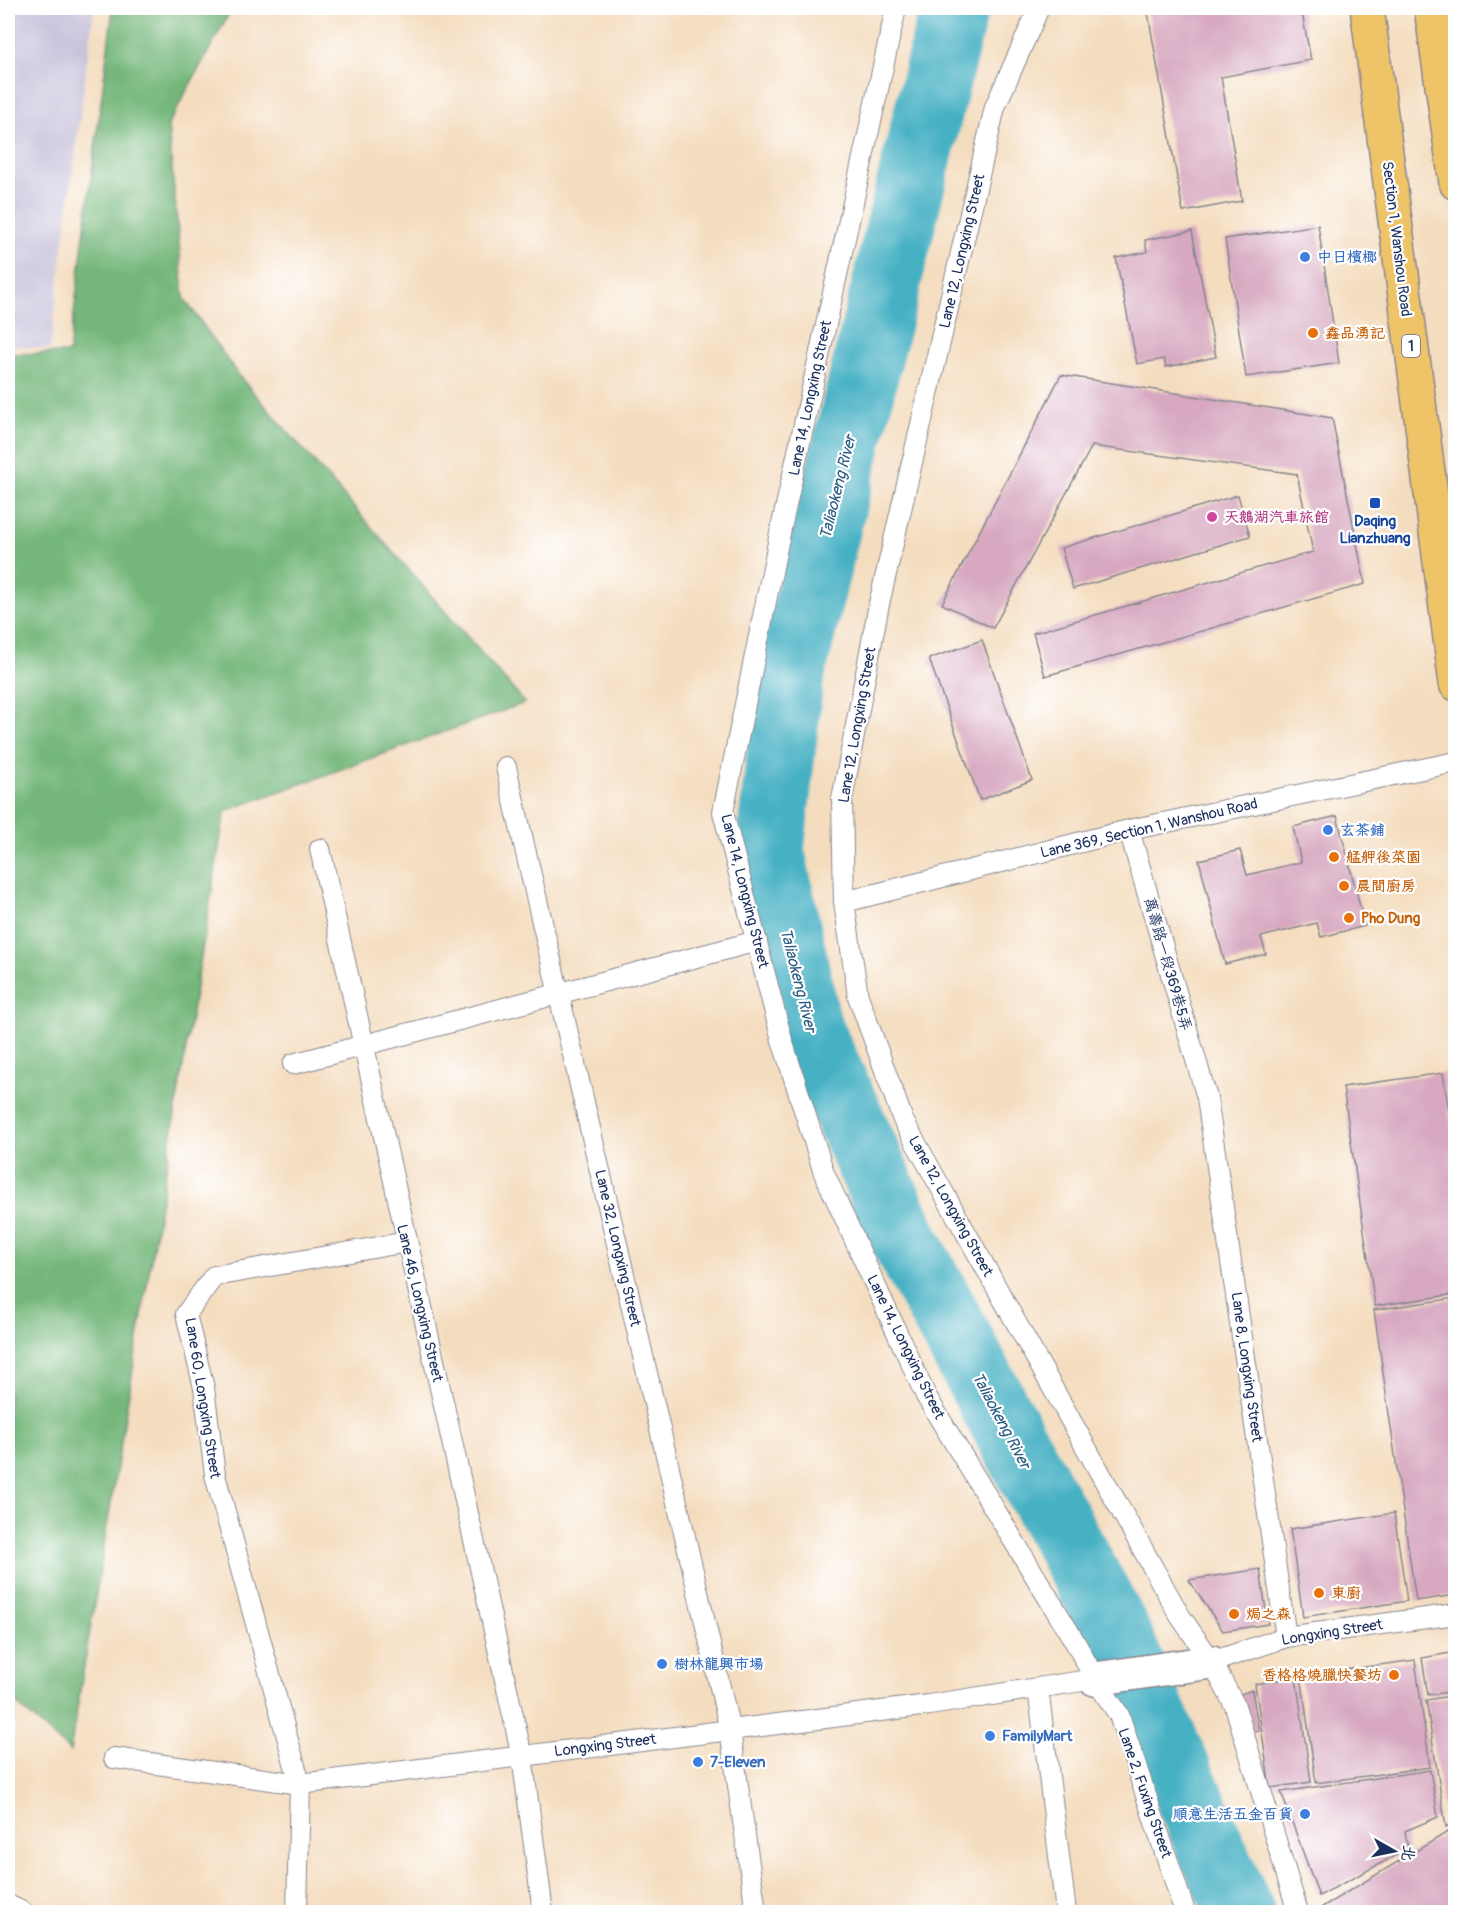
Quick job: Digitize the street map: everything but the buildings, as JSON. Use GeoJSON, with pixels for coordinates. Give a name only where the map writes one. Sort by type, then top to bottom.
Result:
{"type":"FeatureCollection","features":[{"type":"Feature","properties":{"kind":"main road","name":"Section 1, Wanshou Road"},"geometry":{"type":"LineString","coordinates":[[1366,8],[1455,684]]}},
{"type":"Feature","properties":{"kind":"main road"},"geometry":{"type":"LineString","coordinates":[[1431,8],[1455,183]]}},
{"type":"Feature","properties":{"kind":"street"},"geometry":{"type":"LineString","coordinates":[[1095,1679],[1207,1663]]}},
{"type":"Feature","properties":{"kind":"lane","name":"Lane 14, Longxing Street"},"geometry":{"type":"LineString","coordinates":[[896,8],[780,533],[723,812],[782,1040],[824,1173],[926,1396],[1095,1679]]}},
{"type":"Feature","properties":{"kind":"lane","name":"Lane 12, Longxing Street"},"geometry":{"type":"LineString","coordinates":[[1039,8],[995,107],[879,604],[842,799],[844,902],[858,996],[903,1120],[1180,1616],[1235,1706],[1298,1912]]}},
{"type":"Feature","properties":{"kind":"lane","name":"Lane 369, Section 1, Wanshou Road"},"geometry":{"type":"LineString","coordinates":[[844,902],[1130,830],[1455,762]]}},
{"type":"Feature","properties":{"kind":"lane","name":"Lane 32, Longxing Street"},"geometry":{"type":"LineString","coordinates":[[506,767],[730,1730],[756,1912]]}},
{"type":"Feature","properties":{"kind":"lane","name":"萬壽路一段369巷5弄"},"geometry":{"type":"LineString","coordinates":[[1130,830],[1208,1098]]}},
{"type":"Feature","properties":{"kind":"lane","name":"Lane 46, Longxing Street"},"geometry":{"type":"LineString","coordinates":[[320,849],[522,1756],[543,1912]]}},
{"type":"Feature","properties":{"kind":"lane"},"geometry":{"type":"LineString","coordinates":[[293,1064],[757,941]]}},
{"type":"Feature","properties":{"kind":"lane","name":"Lane 8, Longxing Street"},"geometry":{"type":"LineString","coordinates":[[1208,1098],[1286,1637]]}},
{"type":"Feature","properties":{"kind":"lane","name":"Lane 60, Longxing Street"},"geometry":{"type":"LineString","coordinates":[[300,1784],[215,1475],[204,1388],[186,1314],[214,1276],[407,1242]]}},
{"type":"Feature","properties":{"kind":"lane","name":"Longxing Street"},"geometry":{"type":"LineString","coordinates":[[1207,1663],[1286,1637],[1455,1614]]}},
{"type":"Feature","properties":{"kind":"lane","name":"Longxing Street"},"geometry":{"type":"LineString","coordinates":[[114,1758],[300,1784],[929,1705],[1095,1679]]}},
{"type":"Feature","properties":{"kind":"lane","name":"Lane 2, Fuxing Street"},"geometry":{"type":"LineString","coordinates":[[1095,1679],[1119,1715],[1185,1912]]}},
{"type":"Feature","properties":{"kind":"lane"},"geometry":{"type":"LineString","coordinates":[[1038,1688],[1066,1912]]}},
{"type":"Feature","properties":{"kind":"lane"},"geometry":{"type":"LineString","coordinates":[[297,1912],[300,1784]]}},
{"type":"Feature","properties":{"kind":"lane"},"geometry":{"type":"LineString","coordinates":[[8,1905],[23,1912]]}},
{"type":"Feature","properties":{"kind":"shaded area"},"geometry":{"type":"Polygon","coordinates":[[[8,8],[94,8],[50,349],[8,345],[8,8]]]}},
{"type":"Feature","properties":{"kind":"green space"},"geometry":{"type":"Polygon","coordinates":[[[113,8],[232,8],[168,125],[184,298],[239,376],[525,703],[225,811],[70,1751],[8,1696],[8,354],[69,353],[113,8]]]}},
{"type":"Feature","properties":{"kind":"waterway","name":"Taliaokeng River"},"geometry":{"type":"LineString","coordinates":[[954,8],[789,681],[770,850],[807,1025],[906,1242],[1113,1626],[1240,1912]]}},
{"type":"Feature","properties":{"kind":"place","name":"中日檳榔"},"geometry":{"type":"Point","coordinates":[1305,257]}},
{"type":"Feature","properties":{"kind":"place","name":"鑫品湧記"},"geometry":{"type":"Point","coordinates":[1313,333]}},
{"type":"Feature","properties":{"kind":"place","name":"Daqing Lianzhuang"},"geometry":{"type":"Point","coordinates":[1375,503]}},
{"type":"Feature","properties":{"kind":"place","name":"天鵝湖汽車旅館"},"geometry":{"type":"Point","coordinates":[1212,517]}},
{"type":"Feature","properties":{"kind":"place","name":"玄茶鋪"},"geometry":{"type":"Point","coordinates":[1328,830]}},
{"type":"Feature","properties":{"kind":"place","name":"艋舺後菜園"},"geometry":{"type":"Point","coordinates":[1334,857]}},
{"type":"Feature","properties":{"kind":"place","name":"晨間廚房"},"geometry":{"type":"Point","coordinates":[1344,886]}},
{"type":"Feature","properties":{"kind":"place","name":"Pho Dung"},"geometry":{"type":"Point","coordinates":[1349,918]}},
{"type":"Feature","properties":{"kind":"place","name":"東廚"},"geometry":{"type":"Point","coordinates":[1319,1593]}},
{"type":"Feature","properties":{"kind":"place","name":"焗之森"},"geometry":{"type":"Point","coordinates":[1234,1614]}},
{"type":"Feature","properties":{"kind":"place","name":"樹林龍興市場"},"geometry":{"type":"Point","coordinates":[662,1664]}},
{"type":"Feature","properties":{"kind":"place","name":"香格格燒臘快餐坊"},"geometry":{"type":"Point","coordinates":[1394,1675]}},
{"type":"Feature","properties":{"kind":"place","name":"FamilyMart"},"geometry":{"type":"Point","coordinates":[990,1736]}},
{"type":"Feature","properties":{"kind":"place","name":"7-Eleven"},"geometry":{"type":"Point","coordinates":[698,1762]}},
{"type":"Feature","properties":{"kind":"place","name":"順意生活五金百貨"},"geometry":{"type":"Point","coordinates":[1305,1814]}}]}
